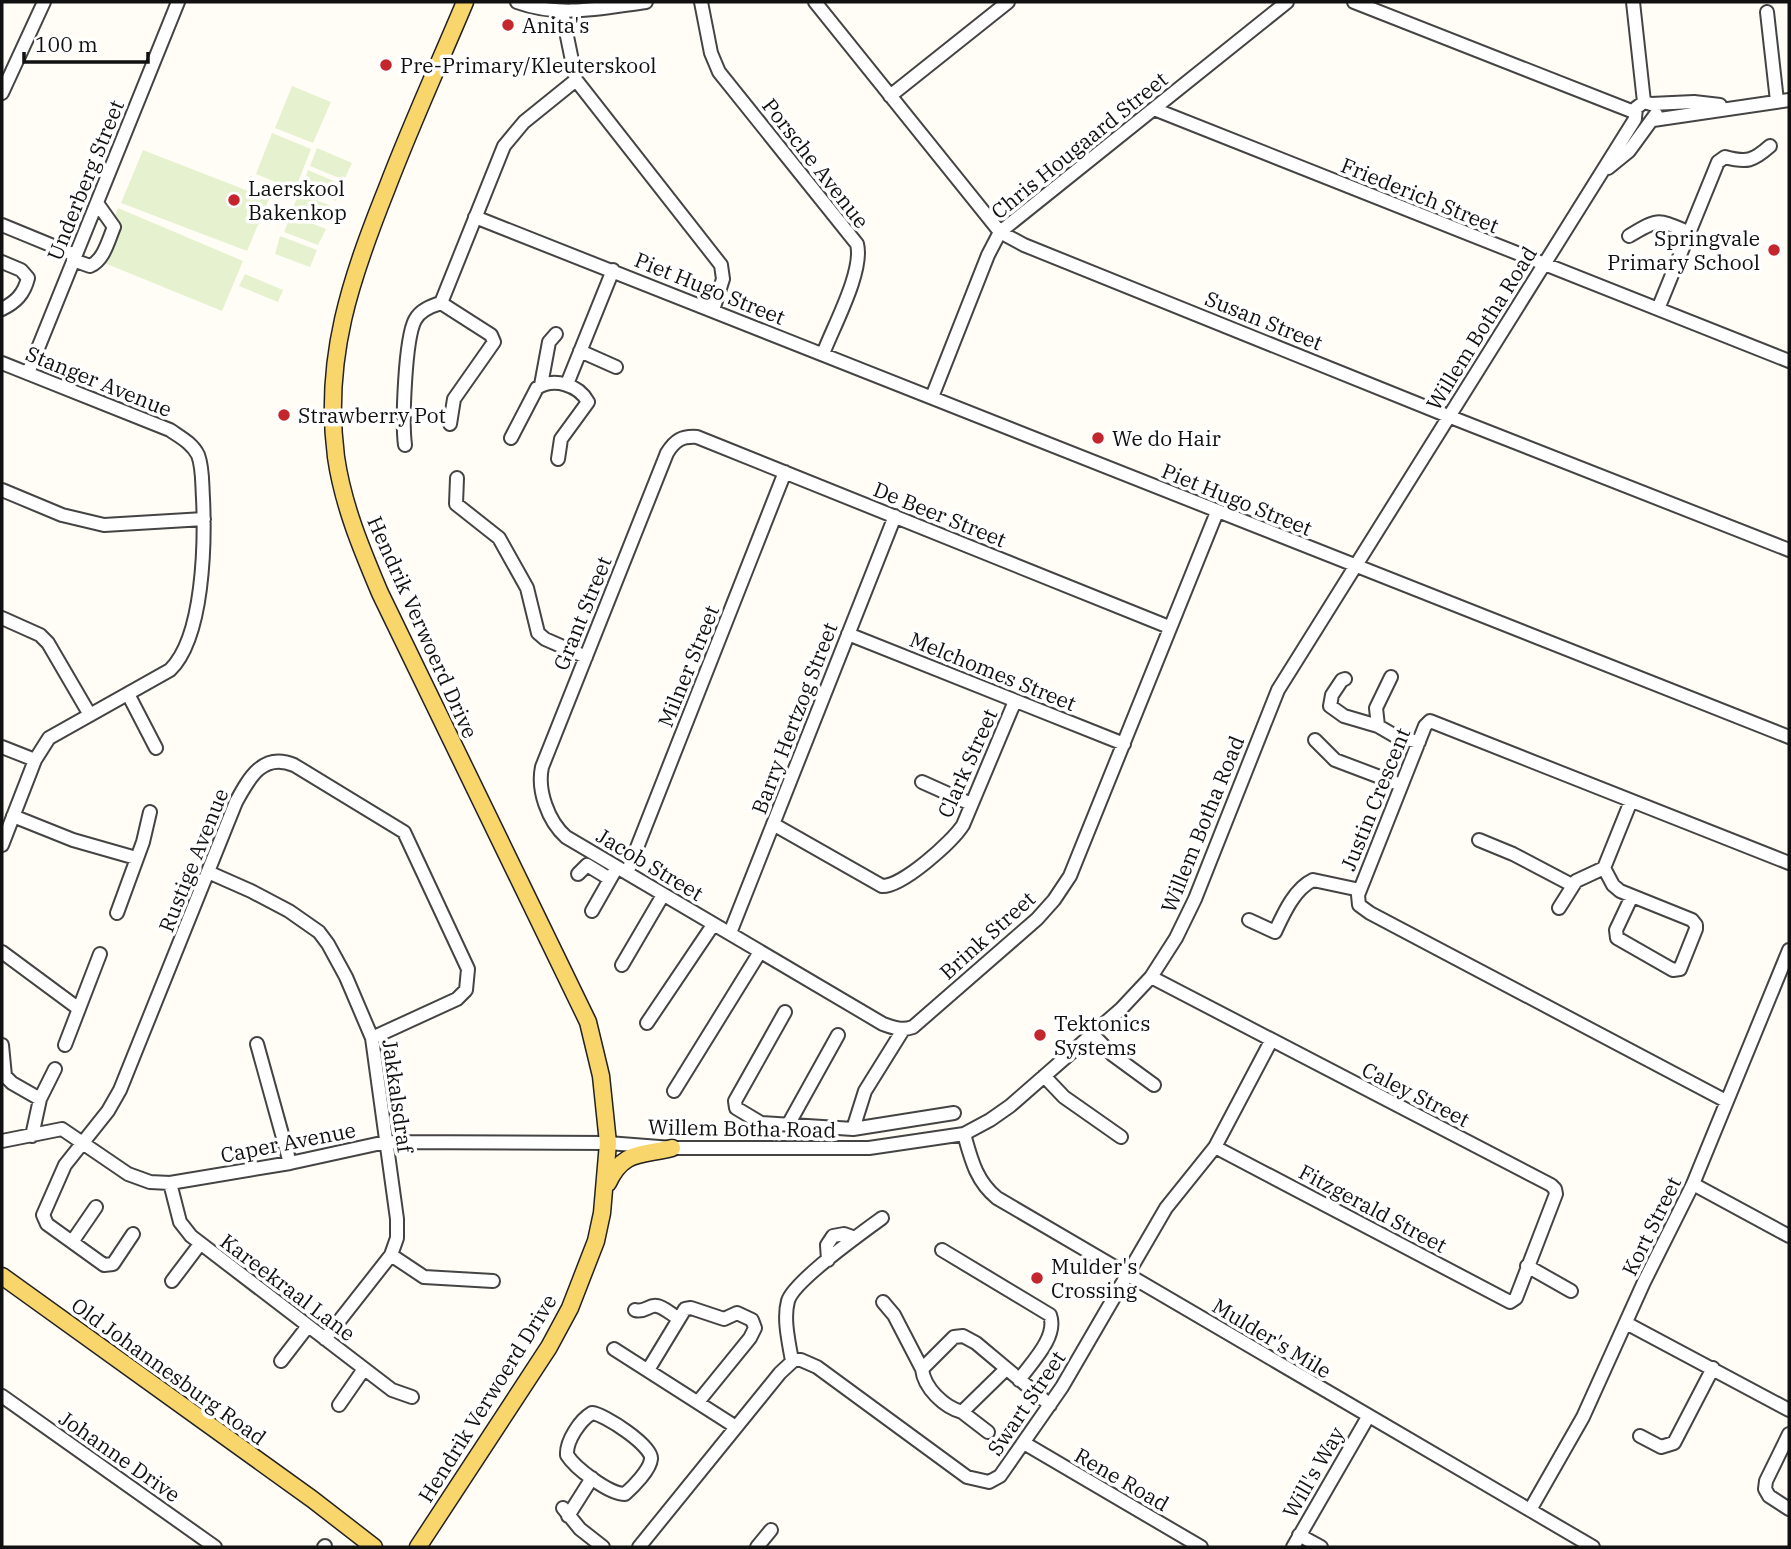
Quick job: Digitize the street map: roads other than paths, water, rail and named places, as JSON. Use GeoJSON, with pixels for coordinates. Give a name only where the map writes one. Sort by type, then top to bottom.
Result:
{"type":"FeatureCollection","features":[{"type":"Feature","properties":{"kind":"main road","name":"Hendrik Verwoerd Drive"},"geometry":{"type":"LineString","coordinates":[[418,110],[422,91],[456,2]]}},
{"type":"Feature","properties":{"kind":"main road","name":"Hendrik Verwoerd Drive"},"geometry":{"type":"LineString","coordinates":[[418,1547],[549,1347],[570,1308],[596,1241],[604,1192],[601,1076],[593,1037],[380,593],[352,526],[336,456],[333,401],[336,350],[344,307],[360,254],[465,2]]}},
{"type":"Feature","properties":{"kind":"main road","name":"Hendrik Verwoerd Drive"},"geometry":{"type":"LineString","coordinates":[[406,1547],[519,1380],[562,1306],[578,1270],[595,1211],[604,1143]]}},
{"type":"Feature","properties":{"kind":"main road"},"geometry":{"type":"LineString","coordinates":[[604,1192],[622,1161],[638,1154],[672,1148]]}},
{"type":"Feature","properties":{"kind":"main road","name":"Old Johannesburg Road"},"geometry":{"type":"LineString","coordinates":[[2,1276],[312,1499],[374,1547]]}},
{"type":"Feature","properties":{"kind":"main road","name":"Old Johannesburg Road"},"geometry":{"type":"LineString","coordinates":[[312,1499],[387,1547]]}},
{"type":"Feature","properties":{"kind":"street"},"geometry":{"type":"LineString","coordinates":[[2,93],[44,2]]}},
{"type":"Feature","properties":{"kind":"street","name":"Underberg Street"},"geometry":{"type":"LineString","coordinates":[[28,373],[177,2]]}},
{"type":"Feature","properties":{"kind":"street"},"geometry":{"type":"LineString","coordinates":[[517,2],[541,9],[549,6],[646,2]]}},
{"type":"Feature","properties":{"kind":"street","name":"Porsche Avenue"},"geometry":{"type":"LineString","coordinates":[[701,2],[711,53],[719,72],[857,244],[859,262],[856,272],[822,354]]}},
{"type":"Feature","properties":{"kind":"street","name":"Susan Street"},"geometry":{"type":"LineString","coordinates":[[815,2],[1000,232],[1024,245],[1448,416],[1789,550]]}},
{"type":"Feature","properties":{"kind":"street"},"geometry":{"type":"LineString","coordinates":[[890,96],[1008,2]]}},
{"type":"Feature","properties":{"kind":"street","name":"Chris Hougaard Street"},"geometry":{"type":"LineString","coordinates":[[932,397],[988,255],[1000,232],[1287,2]]}},
{"type":"Feature","properties":{"kind":"street"},"geometry":{"type":"LineString","coordinates":[[1354,2],[1635,115],[1642,124],[1783,101],[1766,12]]}},
{"type":"Feature","properties":{"kind":"street"},"geometry":{"type":"LineString","coordinates":[[1633,2],[1648,103],[1656,112],[1652,121]]}},
{"type":"Feature","properties":{"kind":"street"},"geometry":{"type":"LineString","coordinates":[[549,6],[576,80],[717,258],[723,279],[713,310]]}},
{"type":"Feature","properties":{"kind":"street"},"geometry":{"type":"LineString","coordinates":[[405,445],[405,396],[412,328],[419,313],[441,303],[500,155],[514,132],[576,80]]}},
{"type":"Feature","properties":{"kind":"street"},"geometry":{"type":"LineString","coordinates":[[1635,115],[1639,104],[1648,103],[1694,102],[1737,107]]}},
{"type":"Feature","properties":{"kind":"street","name":"Friederich Street"},"geometry":{"type":"LineString","coordinates":[[1154,109],[1789,361]]}},
{"type":"Feature","properties":{"kind":"street","name":"Willem Botha Road"},"geometry":{"type":"LineString","coordinates":[[604,1143],[672,1148],[869,1148],[964,1134],[1000,1113],[1121,1009],[1151,977],[1195,899],[1278,690],[1603,172],[1635,115]]}},
{"type":"Feature","properties":{"kind":"street","name":"Willem Botha Road"},"geometry":{"type":"LineString","coordinates":[[1603,172],[1629,151],[1652,121]]}},
{"type":"Feature","properties":{"kind":"street"},"geometry":{"type":"LineString","coordinates":[[1658,309],[1720,160],[1725,157],[1745,161],[1756,158],[1770,146]]}},
{"type":"Feature","properties":{"kind":"street"},"geometry":{"type":"LineString","coordinates":[[2,225],[90,266],[100,259],[114,227],[97,203]]}},
{"type":"Feature","properties":{"kind":"street","name":"Piet Hugo Street"},"geometry":{"type":"LineString","coordinates":[[475,217],[1789,737]]}},
{"type":"Feature","properties":{"kind":"street"},"geometry":{"type":"LineString","coordinates":[[1629,236],[1659,221],[1688,232]]}},
{"type":"Feature","properties":{"kind":"street"},"geometry":{"type":"LineString","coordinates":[[2,262],[21,270],[28,278],[18,299],[2,309]]}},
{"type":"Feature","properties":{"kind":"street"},"geometry":{"type":"LineString","coordinates":[[566,384],[613,270]]}},
{"type":"Feature","properties":{"kind":"street"},"geometry":{"type":"LineString","coordinates":[[441,303],[491,335],[494,342],[454,399],[450,424]]}},
{"type":"Feature","properties":{"kind":"street"},"geometry":{"type":"LineString","coordinates":[[511,438],[533,392],[541,385],[549,342],[556,334]]}},
{"type":"Feature","properties":{"kind":"street"},"geometry":{"type":"LineString","coordinates":[[580,351],[616,367]]}},
{"type":"Feature","properties":{"kind":"street","name":"Stanger Avenue"},"geometry":{"type":"LineString","coordinates":[[2,362],[170,430],[193,447],[201,469],[204,519],[204,549],[197,605],[184,651],[170,670],[54,735],[44,744],[35,760],[2,845]]}},
{"type":"Feature","properties":{"kind":"street"},"geometry":{"type":"LineString","coordinates":[[541,385],[566,384],[588,402],[560,442],[558,458]]}},
{"type":"Feature","properties":{"kind":"street","name":"Grant Street"},"geometry":{"type":"LineString","coordinates":[[555,823],[542,792],[540,775],[667,453],[682,437],[697,437]]}},
{"type":"Feature","properties":{"kind":"street","name":"De Beer Street"},"geometry":{"type":"LineString","coordinates":[[697,437],[1169,627]]}},
{"type":"Feature","properties":{"kind":"street","name":"Milner Street"},"geometry":{"type":"LineString","coordinates":[[592,911],[610,879],[622,870],[785,472]]}},
{"type":"Feature","properties":{"kind":"street"},"geometry":{"type":"LineString","coordinates":[[457,478],[456,504],[499,538],[527,588],[538,634],[586,657]]}},
{"type":"Feature","properties":{"kind":"street"},"geometry":{"type":"LineString","coordinates":[[2,490],[62,514],[104,525],[204,519]]}},
{"type":"Feature","properties":{"kind":"street","name":"Brink Street"},"geometry":{"type":"LineString","coordinates":[[903,1030],[913,1027],[1037,919],[1054,900],[1076,863],[1217,512]]}},
{"type":"Feature","properties":{"kind":"street","name":"Barry Hertzog Street"},"geometry":{"type":"LineString","coordinates":[[730,933],[895,516]]}},
{"type":"Feature","properties":{"kind":"street"},"geometry":{"type":"LineString","coordinates":[[2,618],[40,635],[48,643],[90,716]]}},
{"type":"Feature","properties":{"kind":"street","name":"Melchomes Street"},"geometry":{"type":"LineString","coordinates":[[848,634],[1124,744]]}},
{"type":"Feature","properties":{"kind":"street"},"geometry":{"type":"LineString","coordinates":[[1378,726],[1376,708],[1391,677]]}},
{"type":"Feature","properties":{"kind":"street"},"geometry":{"type":"LineString","coordinates":[[1345,679],[1332,695],[1330,706],[1344,716],[1378,726],[1397,737],[1419,742]]}},
{"type":"Feature","properties":{"kind":"street"},"geometry":{"type":"LineString","coordinates":[[128,694],[156,748]]}},
{"type":"Feature","properties":{"kind":"street","name":"Clark Street"},"geometry":{"type":"LineString","coordinates":[[773,824],[882,886],[887,887],[901,880],[954,837],[963,825],[1016,701]]}},
{"type":"Feature","properties":{"kind":"street","name":"Justin Crescent"},"geometry":{"type":"LineString","coordinates":[[1726,1101],[1370,913],[1359,905],[1360,890],[1425,726],[1433,721],[1789,863]]}},
{"type":"Feature","properties":{"kind":"street"},"geometry":{"type":"LineString","coordinates":[[1315,740],[1335,760],[1401,785]]}},
{"type":"Feature","properties":{"kind":"street"},"geometry":{"type":"LineString","coordinates":[[2,747],[35,760]]}},
{"type":"Feature","properties":{"kind":"street","name":"Rustige Avenue"},"geometry":{"type":"LineString","coordinates":[[72,1242],[47,1224],[43,1215],[65,1165],[84,1143],[120,1090],[243,788],[257,769],[271,762],[282,761],[294,765],[404,832],[465,960],[469,977],[466,990],[457,999],[372,1038]]}},
{"type":"Feature","properties":{"kind":"street"},"geometry":{"type":"LineString","coordinates":[[922,782],[971,804]]}},
{"type":"Feature","properties":{"kind":"street"},"geometry":{"type":"LineString","coordinates":[[1559,908],[1572,885],[1605,868],[1631,801]]}},
{"type":"Feature","properties":{"kind":"street"},"geometry":{"type":"LineString","coordinates":[[117,913],[143,842],[150,812]]}},
{"type":"Feature","properties":{"kind":"street"},"geometry":{"type":"LineString","coordinates":[[13,816],[73,840],[136,858]]}},
{"type":"Feature","properties":{"kind":"street","name":"Jacob Street"},"geometry":{"type":"LineString","coordinates":[[555,823],[566,837],[730,933]]}},
{"type":"Feature","properties":{"kind":"street"},"geometry":{"type":"LineString","coordinates":[[1479,840],[1513,854],[1572,885]]}},
{"type":"Feature","properties":{"kind":"street"},"geometry":{"type":"LineString","coordinates":[[578,874],[587,865],[610,879]]}},
{"type":"Feature","properties":{"kind":"street"},"geometry":{"type":"LineString","coordinates":[[1605,868],[1613,885],[1632,896],[1692,920],[1696,925],[1681,969],[1673,971],[1617,938],[1616,930],[1632,896]]}},
{"type":"Feature","properties":{"kind":"street","name":"Jakkalsdraf"},"geometry":{"type":"LineString","coordinates":[[208,872],[289,911],[318,932],[328,944],[346,977],[372,1038],[397,1219],[397,1238],[391,1255],[324,1339]]}},
{"type":"Feature","properties":{"kind":"street"},"geometry":{"type":"LineString","coordinates":[[1249,920],[1275,932],[1291,902],[1312,880],[1360,890]]}},
{"type":"Feature","properties":{"kind":"street"},"geometry":{"type":"LineString","coordinates":[[622,965],[663,895]]}},
{"type":"Feature","properties":{"kind":"street"},"geometry":{"type":"LineString","coordinates":[[647,1023],[713,925]]}},
{"type":"Feature","properties":{"kind":"street"},"geometry":{"type":"LineString","coordinates":[[730,933],[883,1024],[903,1030],[865,1091],[853,1129]]}},
{"type":"Feature","properties":{"kind":"street","name":"Kort Street"},"geometry":{"type":"LineString","coordinates":[[1530,1510],[1583,1417],[1693,1184],[1789,950]]}},
{"type":"Feature","properties":{"kind":"street"},"geometry":{"type":"LineString","coordinates":[[2,952],[79,1009]]}},
{"type":"Feature","properties":{"kind":"street"},"geometry":{"type":"LineString","coordinates":[[674,1091],[760,952]]}},
{"type":"Feature","properties":{"kind":"street"},"geometry":{"type":"LineString","coordinates":[[65,1045],[100,954]]}},
{"type":"Feature","properties":{"kind":"street","name":"Caley Street"},"geometry":{"type":"LineString","coordinates":[[1151,977],[1553,1186],[1556,1191],[1555,1199],[1512,1302]]}},
{"type":"Feature","properties":{"kind":"street"},"geometry":{"type":"LineString","coordinates":[[785,1012],[735,1101],[736,1108],[741,1113],[761,1123],[853,1129],[954,1113]]}},
{"type":"Feature","properties":{"kind":"street"},"geometry":{"type":"LineString","coordinates":[[1091,1034],[1113,1055],[1154,1085]]}},
{"type":"Feature","properties":{"kind":"street"},"geometry":{"type":"LineString","coordinates":[[788,1125],[838,1035]]}},
{"type":"Feature","properties":{"kind":"street","name":"Swart Street"},"geometry":{"type":"LineString","coordinates":[[792,1361],[801,1360],[817,1367],[971,1479],[993,1481],[1000,1476],[1050,1405],[1166,1209],[1215,1147],[1271,1041]]}},
{"type":"Feature","properties":{"kind":"street"},"geometry":{"type":"LineString","coordinates":[[257,1044],[290,1163]]}},
{"type":"Feature","properties":{"kind":"street"},"geometry":{"type":"LineString","coordinates":[[2,1045],[5,1076],[40,1099]]}},
{"type":"Feature","properties":{"kind":"street"},"geometry":{"type":"LineString","coordinates":[[32,1136],[40,1099],[55,1069]]}},
{"type":"Feature","properties":{"kind":"street"},"geometry":{"type":"LineString","coordinates":[[1044,1076],[1064,1097],[1121,1137]]}},
{"type":"Feature","properties":{"kind":"street"},"geometry":{"type":"LineString","coordinates":[[759,1149],[761,1123]]}},
{"type":"Feature","properties":{"kind":"street","name":"Caper Avenue"},"geometry":{"type":"LineString","coordinates":[[2,1141],[59,1128],[67,1130],[128,1174],[150,1182],[170,1183],[290,1163],[386,1142],[604,1143]]}},
{"type":"Feature","properties":{"kind":"street","name":"Mulder's Mile"},"geometry":{"type":"LineString","coordinates":[[964,1134],[973,1166],[989,1192],[1368,1418],[1593,1547]]}},
{"type":"Feature","properties":{"kind":"street","name":"Fitzgerald Street"},"geometry":{"type":"LineString","coordinates":[[1215,1147],[1512,1302]]}},
{"type":"Feature","properties":{"kind":"street","name":"Kareekraal Lane"},"geometry":{"type":"LineString","coordinates":[[170,1183],[180,1222],[200,1244],[392,1390],[412,1397]]}},
{"type":"Feature","properties":{"kind":"street"},"geometry":{"type":"LineString","coordinates":[[1693,1184],[1788,1233]]}},
{"type":"Feature","properties":{"kind":"street"},"geometry":{"type":"LineString","coordinates":[[96,1207],[72,1242],[109,1266],[133,1234]]}},
{"type":"Feature","properties":{"kind":"street"},"geometry":{"type":"LineString","coordinates":[[639,1547],[792,1361],[788,1300],[792,1293],[828,1260],[827,1245],[833,1236],[844,1234],[855,1238],[882,1218]]}},
{"type":"Feature","properties":{"kind":"street"},"geometry":{"type":"LineString","coordinates":[[172,1281],[200,1244]]}},
{"type":"Feature","properties":{"kind":"street"},"geometry":{"type":"LineString","coordinates":[[942,1250],[1050,1315],[1053,1327],[1049,1336],[1019,1380]]}},
{"type":"Feature","properties":{"kind":"street"},"geometry":{"type":"LineString","coordinates":[[391,1255],[424,1277],[493,1281]]}},
{"type":"Feature","properties":{"kind":"street"},"geometry":{"type":"LineString","coordinates":[[1527,1265],[1571,1291]]}},
{"type":"Feature","properties":{"kind":"street"},"geometry":{"type":"LineString","coordinates":[[883,1302],[894,1315],[922,1369],[928,1387],[952,1409],[962,1412],[988,1432]]}},
{"type":"Feature","properties":{"kind":"street"},"geometry":{"type":"LineString","coordinates":[[635,1310],[640,1312],[658,1306],[678,1318]]}},
{"type":"Feature","properties":{"kind":"street"},"geometry":{"type":"LineString","coordinates":[[648,1370],[685,1310],[691,1308],[724,1319],[737,1313],[752,1320],[754,1324],[750,1338],[698,1402]]}},
{"type":"Feature","properties":{"kind":"street"},"geometry":{"type":"LineString","coordinates":[[1626,1322],[1789,1410]]}},
{"type":"Feature","properties":{"kind":"street"},"geometry":{"type":"LineString","coordinates":[[281,1361],[308,1326]]}},
{"type":"Feature","properties":{"kind":"street"},"geometry":{"type":"LineString","coordinates":[[922,1369],[959,1335],[976,1343],[1050,1405]]}},
{"type":"Feature","properties":{"kind":"street"},"geometry":{"type":"LineString","coordinates":[[614,1349],[736,1427]]}},
{"type":"Feature","properties":{"kind":"street"},"geometry":{"type":"LineString","coordinates":[[339,1405],[364,1368]]}},
{"type":"Feature","properties":{"kind":"street"},"geometry":{"type":"LineString","coordinates":[[962,1412],[1006,1368]]}},
{"type":"Feature","properties":{"kind":"street"},"geometry":{"type":"LineString","coordinates":[[1640,1436],[1661,1447],[1674,1443],[1713,1368]]}},
{"type":"Feature","properties":{"kind":"street","name":"Johanne Drive"},"geometry":{"type":"LineString","coordinates":[[2,1396],[215,1547]]}},
{"type":"Feature","properties":{"kind":"street"},"geometry":{"type":"LineString","coordinates":[[596,1413],[645,1446],[652,1456],[642,1475],[625,1494],[614,1492],[592,1478],[569,1459],[566,1448],[587,1415],[596,1413]]}},
{"type":"Feature","properties":{"kind":"street","name":"Will's Way"},"geometry":{"type":"LineString","coordinates":[[1296,1541],[1368,1418]]}},
{"type":"Feature","properties":{"kind":"street"},"geometry":{"type":"LineString","coordinates":[[1789,1434],[1766,1481],[1765,1489],[1769,1496],[1789,1509]]}},
{"type":"Feature","properties":{"kind":"street","name":"Rene Road"},"geometry":{"type":"LineString","coordinates":[[1024,1443],[1201,1547]]}},
{"type":"Feature","properties":{"kind":"street"},"geometry":{"type":"LineString","coordinates":[[592,1478],[566,1512],[580,1529],[603,1547]]}},
{"type":"Feature","properties":{"kind":"street"},"geometry":{"type":"LineString","coordinates":[[757,1547],[771,1530]]}},
{"type":"Feature","properties":{"kind":"street"},"geometry":{"type":"LineString","coordinates":[[1296,1541],[1321,1547]]}},
{"type":"Feature","properties":{"kind":"place","name":"Anita's"},"geometry":{"type":"Point","coordinates":[508,25]}},
{"type":"Feature","properties":{"kind":"place","name":"Pre-Primary/Kleuterskool"},"geometry":{"type":"Point","coordinates":[386,65]}},
{"type":"Feature","properties":{"kind":"place","name":"Laerskool Bakenkop"},"geometry":{"type":"Point","coordinates":[234,200]}},
{"type":"Feature","properties":{"kind":"place","name":"Springvale Primary School"},"geometry":{"type":"Point","coordinates":[1774,250]}},
{"type":"Feature","properties":{"kind":"place","name":"Strawberry Pot"},"geometry":{"type":"Point","coordinates":[284,415]}},
{"type":"Feature","properties":{"kind":"place","name":"We do Hair"},"geometry":{"type":"Point","coordinates":[1098,438]}},
{"type":"Feature","properties":{"kind":"place","name":"Tektonics Systems"},"geometry":{"type":"Point","coordinates":[1040,1035]}},
{"type":"Feature","properties":{"kind":"place","name":"Mulder's Crossing"},"geometry":{"type":"Point","coordinates":[1037,1278]}}]}
